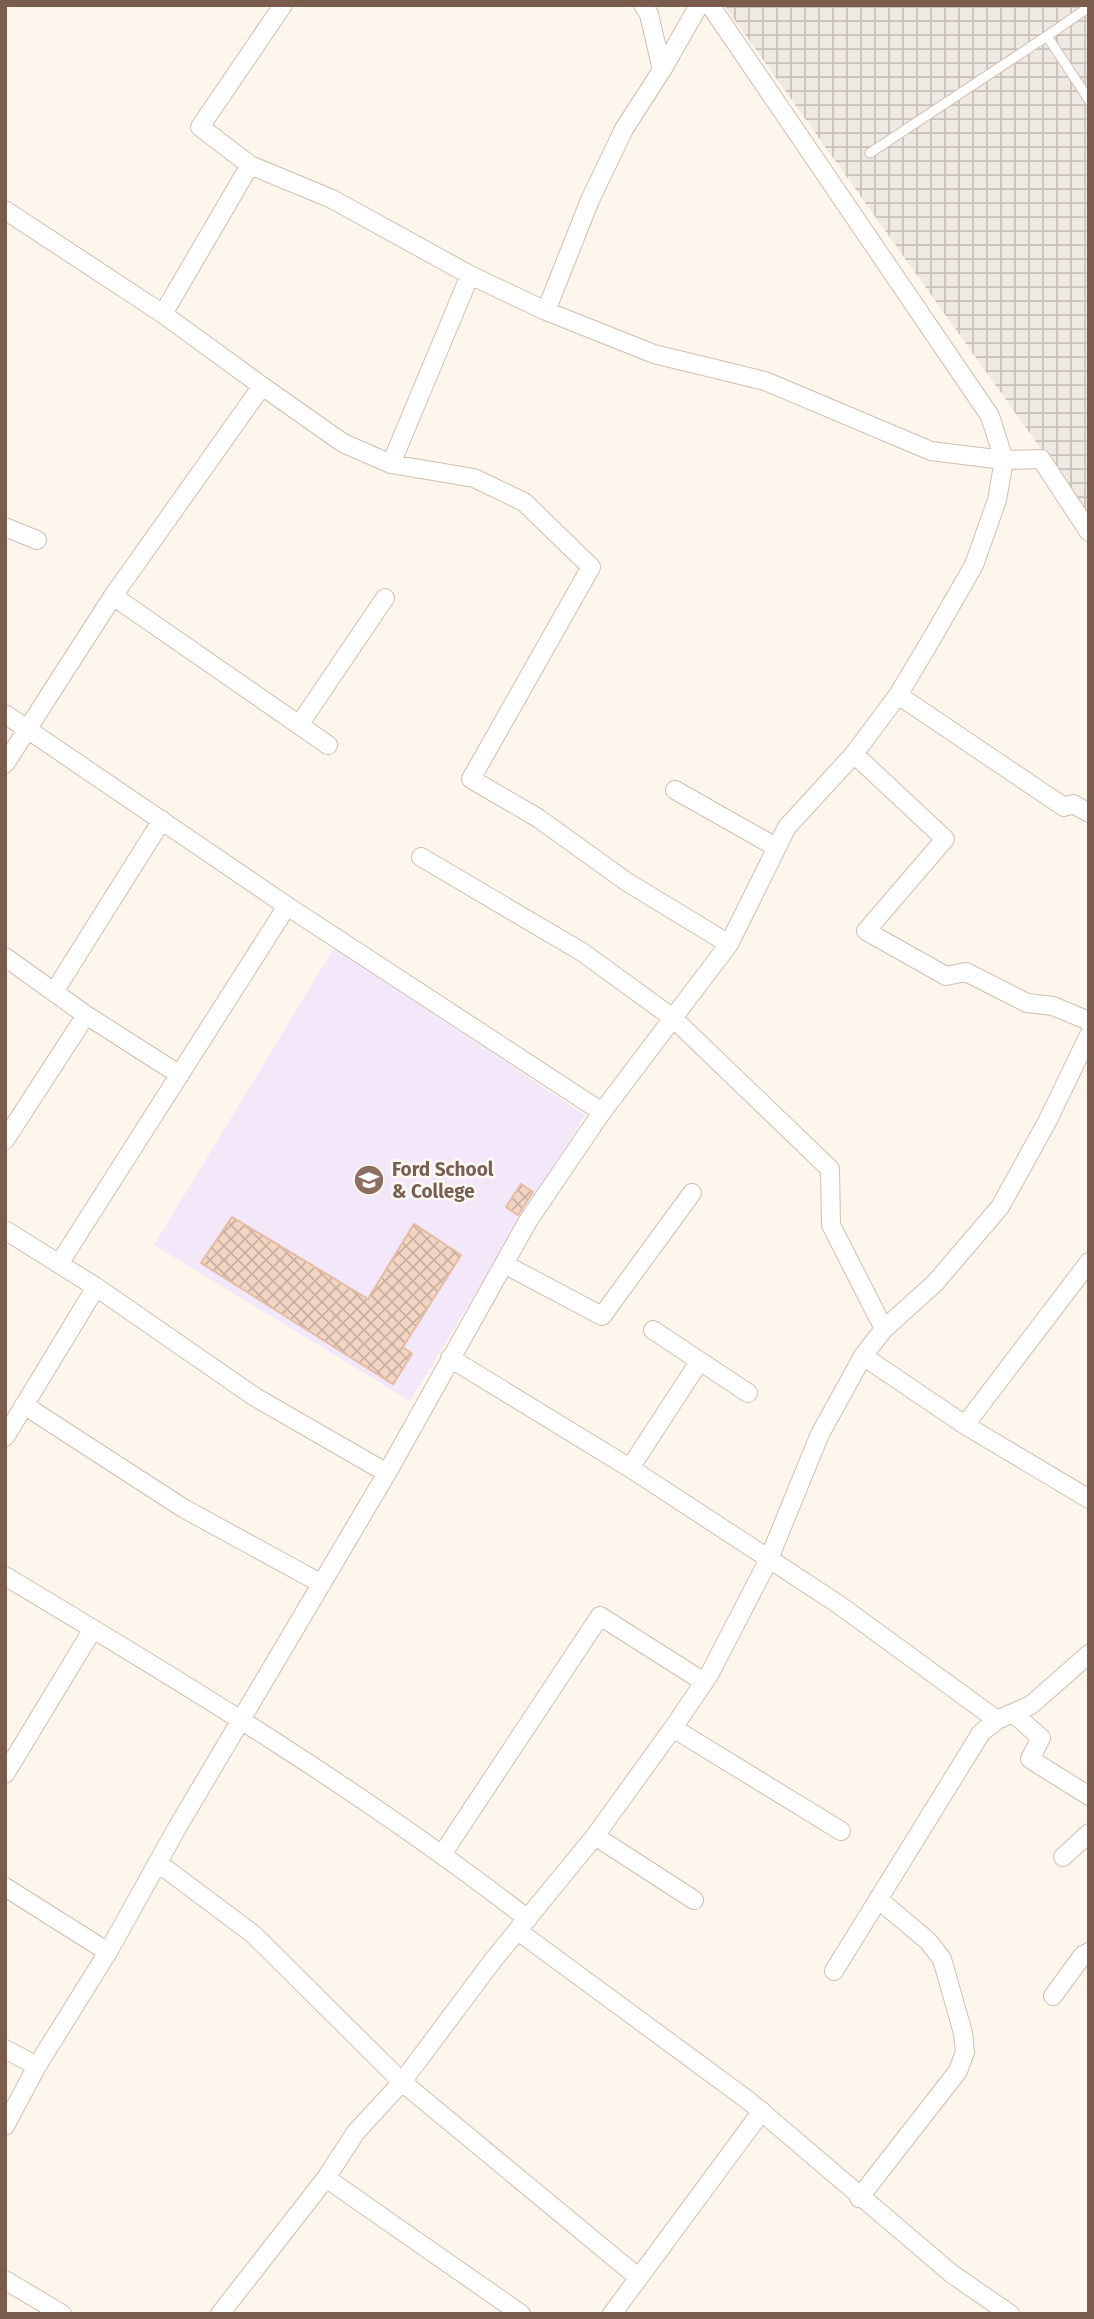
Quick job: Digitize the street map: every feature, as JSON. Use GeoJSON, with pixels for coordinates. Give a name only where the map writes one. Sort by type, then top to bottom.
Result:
{"type":"FeatureCollection","features":[{"type":"Feature","properties":{"kind":"street"},"geometry":{"type":"LineString","coordinates":[[283,5],[200,127],[250,165],[332,200],[470,275],[546,311],[654,354],[765,381],[931,452],[1004,460],[1041,459],[1089,531]]}},
{"type":"Feature","properties":{"kind":"street"},"geometry":{"type":"LineString","coordinates":[[643,5],[649,15],[662,70]]}},
{"type":"Feature","properties":{"kind":"street"},"geometry":{"type":"LineString","coordinates":[[546,311],[590,200],[624,129],[699,5]]}},
{"type":"Feature","properties":{"kind":"street"},"geometry":{"type":"LineString","coordinates":[[5,2126],[37,2066],[108,1952],[387,1473],[528,1221],[602,1112],[729,944],[787,827],[854,754],[898,695],[974,565],[997,500],[1004,460],[990,416],[710,5]]}},
{"type":"Feature","properties":{"kind":"street"},"geometry":{"type":"LineString","coordinates":[[163,314],[250,165]]}},
{"type":"Feature","properties":{"kind":"street"},"geometry":{"type":"LineString","coordinates":[[5,210],[163,314],[342,443],[391,464],[474,478],[524,502],[591,568],[471,779],[538,818],[627,882],[729,944]]}},
{"type":"Feature","properties":{"kind":"street"},"geometry":{"type":"LineString","coordinates":[[391,464],[470,275]]}},
{"type":"Feature","properties":{"kind":"street"},"geometry":{"type":"LineString","coordinates":[[5,764],[113,596],[262,386]]}},
{"type":"Feature","properties":{"kind":"street"},"geometry":{"type":"LineString","coordinates":[[5,527],[37,540]]}},
{"type":"Feature","properties":{"kind":"street"},"geometry":{"type":"LineString","coordinates":[[113,596],[328,746]]}},
{"type":"Feature","properties":{"kind":"street"},"geometry":{"type":"LineString","coordinates":[[299,725],[385,598]]}},
{"type":"Feature","properties":{"kind":"street"},"geometry":{"type":"LineString","coordinates":[[898,695],[1064,807],[1073,804],[1089,813]]}},
{"type":"Feature","properties":{"kind":"street"},"geometry":{"type":"LineString","coordinates":[[5,714],[287,906],[602,1112]]}},
{"type":"Feature","properties":{"kind":"street"},"geometry":{"type":"LineString","coordinates":[[854,754],[945,839],[866,931],[946,976],[966,972],[1027,1003],[1053,1006],[1089,1021]]}},
{"type":"Feature","properties":{"kind":"street"},"geometry":{"type":"LineString","coordinates":[[675,790],[776,847]]}},
{"type":"Feature","properties":{"kind":"street"},"geometry":{"type":"LineString","coordinates":[[54,992],[162,820]]}},
{"type":"Feature","properties":{"kind":"street"},"geometry":{"type":"LineString","coordinates":[[421,857],[582,952],[673,1018],[830,1169],[831,1225],[884,1329]]}},
{"type":"Feature","properties":{"kind":"street"},"geometry":{"type":"LineString","coordinates":[[59,1264],[287,906]]}},
{"type":"Feature","properties":{"kind":"street"},"geometry":{"type":"LineString","coordinates":[[5,957],[86,1015],[180,1075]]}},
{"type":"Feature","properties":{"kind":"street"},"geometry":{"type":"LineString","coordinates":[[5,1140],[86,1015]]}},
{"type":"Feature","properties":{"kind":"street"},"geometry":{"type":"LineString","coordinates":[[220,2314],[326,2178],[356,2132],[401,2082],[595,1836],[673,1728],[704,1682],[768,1561],[820,1434],[863,1356],[884,1329],[935,1283],[1000,1207],[1048,1120],[1089,1035]]}},
{"type":"Feature","properties":{"kind":"street"},"geometry":{"type":"LineString","coordinates":[[504,1264],[602,1316],[692,1193]]}},
{"type":"Feature","properties":{"kind":"street"},"geometry":{"type":"LineString","coordinates":[[5,1230],[96,1287],[255,1397],[387,1473]]}},
{"type":"Feature","properties":{"kind":"street"},"geometry":{"type":"LineString","coordinates":[[965,1425],[1089,1262]]}},
{"type":"Feature","properties":{"kind":"street"},"geometry":{"type":"LineString","coordinates":[[5,1436],[96,1287]]}},
{"type":"Feature","properties":{"kind":"street"},"geometry":{"type":"LineString","coordinates":[[653,1330],[748,1392]]}},
{"type":"Feature","properties":{"kind":"street"},"geometry":{"type":"LineString","coordinates":[[863,1356],[965,1425],[1089,1499]]}},
{"type":"Feature","properties":{"kind":"street"},"geometry":{"type":"LineString","coordinates":[[450,1358],[630,1468],[1041,1738],[1030,1759],[1089,1796]]}},
{"type":"Feature","properties":{"kind":"street"},"geometry":{"type":"LineString","coordinates":[[630,1468],[699,1362]]}},
{"type":"Feature","properties":{"kind":"street"},"geometry":{"type":"LineString","coordinates":[[24,1405],[183,1508],[322,1584]]}},
{"type":"Feature","properties":{"kind":"street"},"geometry":{"type":"LineString","coordinates":[[5,1576],[242,1722],[443,1853],[523,1925],[762,2112],[859,2198],[952,2274],[1010,2314]]}},
{"type":"Feature","properties":{"kind":"street"},"geometry":{"type":"LineString","coordinates":[[443,1853],[600,1616],[704,1682]]}},
{"type":"Feature","properties":{"kind":"street"},"geometry":{"type":"LineString","coordinates":[[5,1774],[93,1629]]}},
{"type":"Feature","properties":{"kind":"street"},"geometry":{"type":"LineString","coordinates":[[834,1971],[968,1752],[1005,1716],[1031,1704],[1089,1654]]}},
{"type":"Feature","properties":{"kind":"street"},"geometry":{"type":"LineString","coordinates":[[673,1728],[841,1831]]}},
{"type":"Feature","properties":{"kind":"street"},"geometry":{"type":"LineString","coordinates":[[1063,1857],[1089,1833]]}},
{"type":"Feature","properties":{"kind":"street"},"geometry":{"type":"LineString","coordinates":[[595,1836],[694,1900]]}},
{"type":"Feature","properties":{"kind":"street"},"geometry":{"type":"LineString","coordinates":[[158,1863],[253,1934],[401,2082],[639,2278]]}},
{"type":"Feature","properties":{"kind":"street"},"geometry":{"type":"LineString","coordinates":[[5,1887],[108,1952]]}},
{"type":"Feature","properties":{"kind":"street"},"geometry":{"type":"LineString","coordinates":[[859,2198],[958,2071],[965,2052],[960,2014],[942,1959],[928,1941],[878,1899]]}},
{"type":"Feature","properties":{"kind":"street"},"geometry":{"type":"LineString","coordinates":[[1053,1996],[1083,1955],[1089,1952]]}},
{"type":"Feature","properties":{"kind":"street"},"geometry":{"type":"LineString","coordinates":[[5,2049],[37,2066]]}},
{"type":"Feature","properties":{"kind":"street"},"geometry":{"type":"LineString","coordinates":[[612,2314],[762,2112]]}},
{"type":"Feature","properties":{"kind":"street"},"geometry":{"type":"LineString","coordinates":[[326,2178],[521,2314]]}},
{"type":"Feature","properties":{"kind":"street"},"geometry":{"type":"LineString","coordinates":[[5,2280],[62,2314]]}},
{"type":"Feature","properties":{"kind":"lane"},"geometry":{"type":"LineString","coordinates":[[870,153],[1089,7]]}},
{"type":"Feature","properties":{"kind":"lane"},"geometry":{"type":"LineString","coordinates":[[1047,36],[1089,100]]}},
{"type":"Feature","properties":{"kind":"shaded area"},"geometry":{"type":"Polygon","coordinates":[[[724,5],[1089,5],[1089,516],[724,5]]]}},
{"type":"Feature","properties":{"kind":"shaded area","name":"Ford School & College"},"geometry":{"type":"Polygon","coordinates":[[[334,948],[585,1115],[410,1401],[154,1245],[334,948]]]}},
{"type":"Feature","properties":{"kind":"building"},"geometry":{"type":"Polygon","coordinates":[[[521,1184],[533,1192],[518,1215],[506,1207],[521,1184]]]}},
{"type":"Feature","properties":{"kind":"building"},"geometry":{"type":"Polygon","coordinates":[[[232,1217],[368,1299],[414,1224],[461,1255],[403,1347],[412,1354],[393,1384],[201,1263],[232,1217]]]}},
{"type":"Feature","properties":{"kind":"place","name":"Ford School & College"},"geometry":{"type":"Point","coordinates":[369,1180]}}]}
